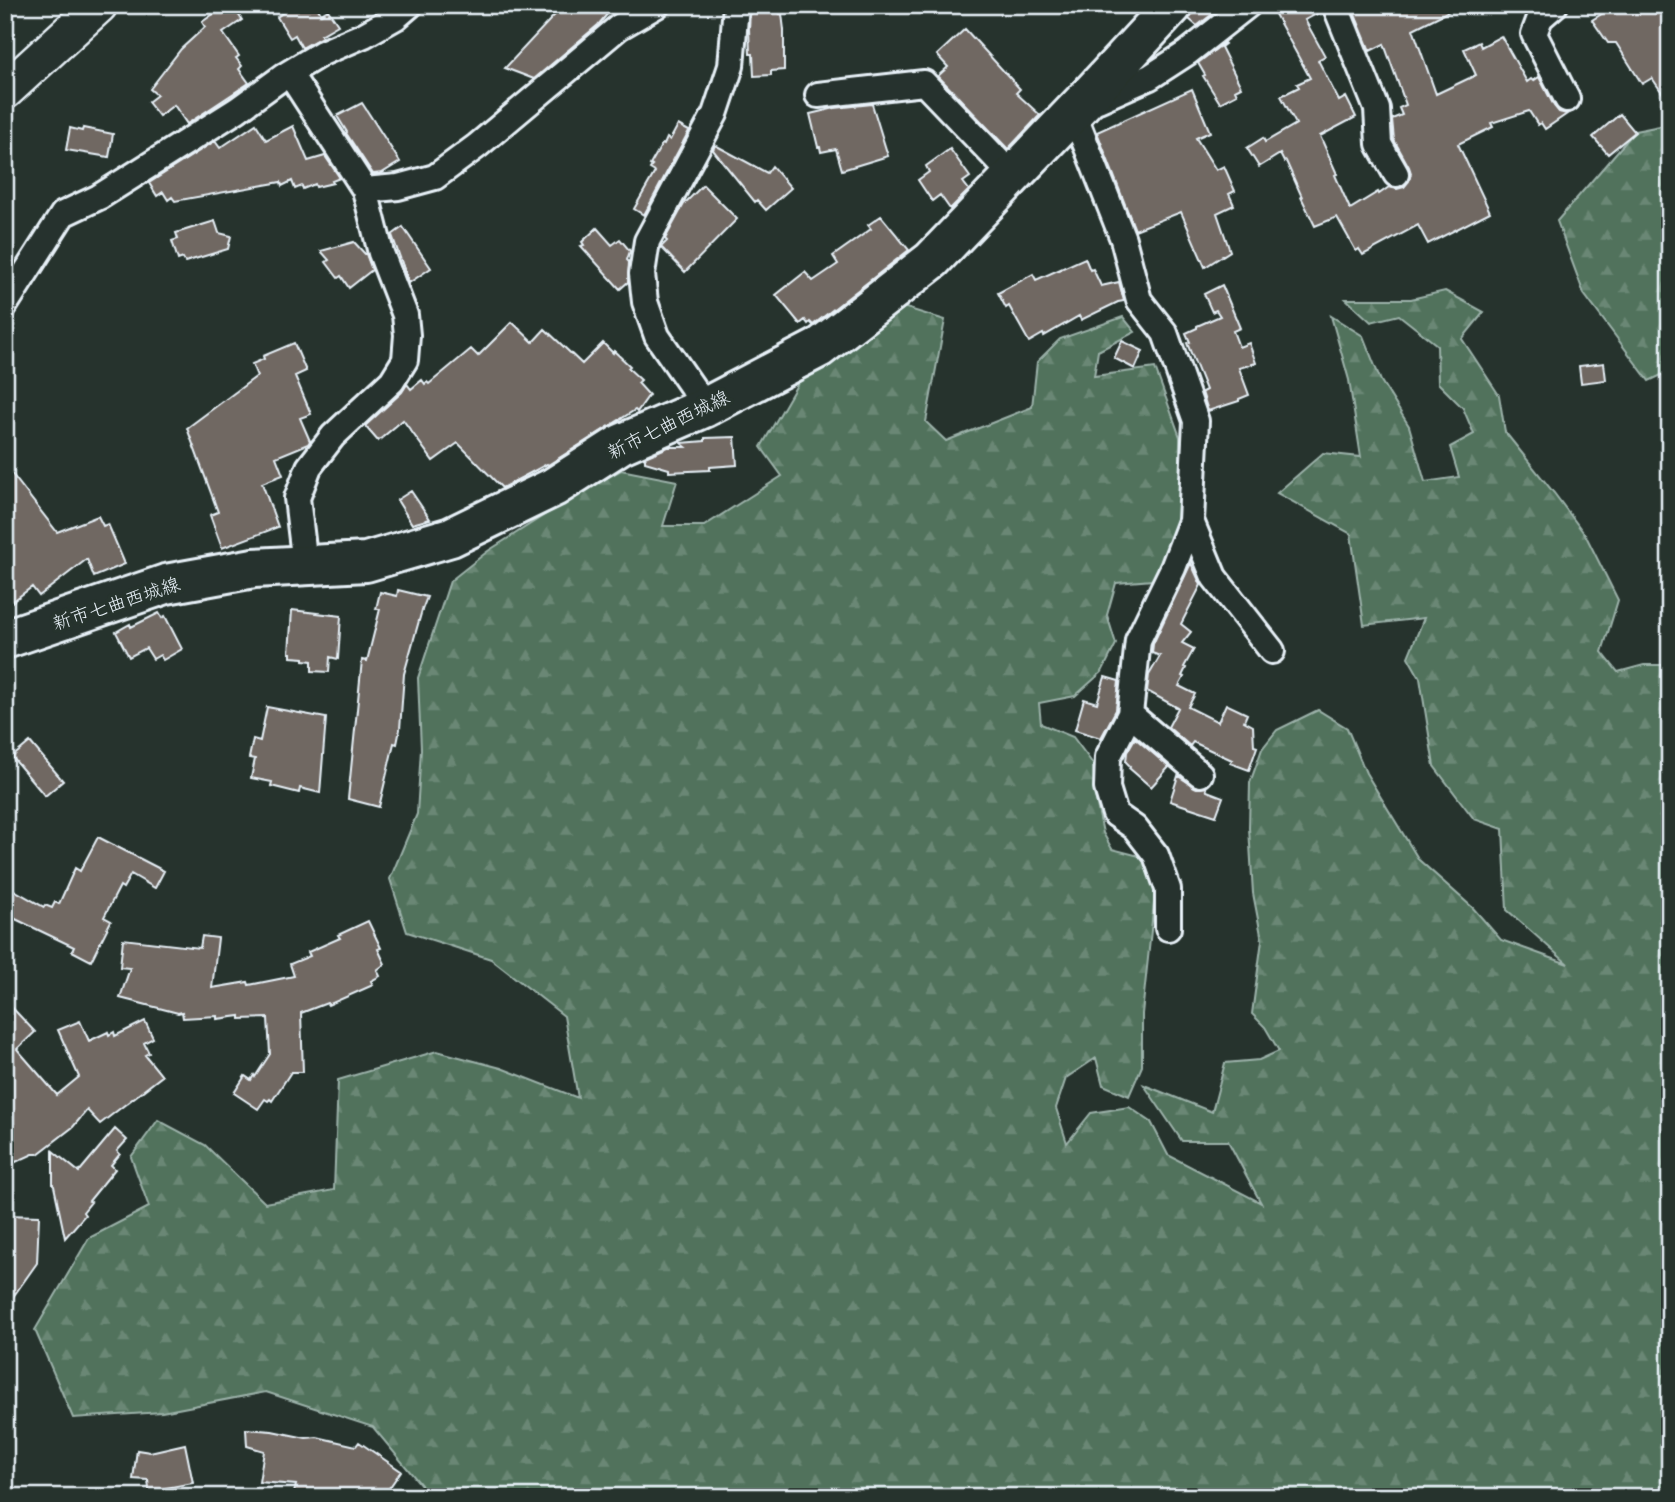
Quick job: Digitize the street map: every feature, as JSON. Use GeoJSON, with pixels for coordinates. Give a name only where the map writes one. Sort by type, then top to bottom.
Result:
{"type":"FeatureCollection","features":[{"type":"Feature","properties":{"kind":"main road","name":"新市七曲西城線"},"geometry":{"type":"LineString","coordinates":[[5,639],[166,583],[254,568],[366,562],[452,537],[554,487],[621,444],[706,407],[818,348],[932,260],[1173,5]]}},
{"type":"Feature","properties":{"kind":"street"},"geometry":{"type":"LineString","coordinates":[[5,91],[99,5]]}},
{"type":"Feature","properties":{"kind":"street"},"geometry":{"type":"LineString","coordinates":[[5,304],[63,214],[99,197],[322,53],[364,35],[396,17],[410,5]]}},
{"type":"Feature","properties":{"kind":"street"},"geometry":{"type":"LineString","coordinates":[[365,190],[398,187],[435,177],[477,146],[619,27],[657,5]]}},
{"type":"Feature","properties":{"kind":"street"},"geometry":{"type":"LineString","coordinates":[[706,407],[657,335],[645,302],[642,274],[647,241],[715,114],[731,65],[736,5]]}},
{"type":"Feature","properties":{"kind":"street"},"geometry":{"type":"LineString","coordinates":[[1168,928],[1168,889],[1156,855],[1135,828],[1115,814],[1107,788],[1108,757],[1130,714],[1138,640],[1173,568],[1191,521],[1196,421],[1165,333],[1139,300],[1123,239],[1080,105],[1150,77],[1187,53],[1248,5]]}},
{"type":"Feature","properties":{"kind":"street"},"geometry":{"type":"LineString","coordinates":[[1335,5],[1377,109],[1379,144],[1396,174]]}},
{"type":"Feature","properties":{"kind":"street"},"geometry":{"type":"LineString","coordinates":[[1555,5],[1540,18],[1534,34],[1567,99]]}},
{"type":"Feature","properties":{"kind":"street"},"geometry":{"type":"LineString","coordinates":[[284,76],[295,82],[365,190],[381,253],[405,315],[407,335],[405,360],[392,381],[333,436],[309,467],[297,498],[305,565]]}},
{"type":"Feature","properties":{"kind":"street"},"geometry":{"type":"LineString","coordinates":[[818,95],[923,83],[1012,176]]}},
{"type":"Feature","properties":{"kind":"street"},"geometry":{"type":"LineString","coordinates":[[1191,521],[1214,577],[1272,651]]}},
{"type":"Feature","properties":{"kind":"street"},"geometry":{"type":"LineString","coordinates":[[1130,714],[1200,774]]}},
{"type":"Feature","properties":{"kind":"green space"},"geometry":{"type":"Polygon","coordinates":[[[1670,124],[1670,371],[1649,381],[1584,294],[1557,221],[1635,131],[1670,124]]]}},
{"type":"Feature","properties":{"kind":"green space"},"geometry":{"type":"Polygon","coordinates":[[[1445,291],[1484,312],[1462,339],[1499,395],[1505,432],[1586,536],[1618,600],[1602,652],[1618,672],[1644,665],[1670,665],[1670,1497],[431,1497],[373,1427],[266,1392],[162,1412],[73,1418],[35,1330],[89,1238],[149,1207],[131,1157],[158,1120],[205,1145],[265,1203],[334,1190],[338,1080],[437,1051],[501,1068],[578,1098],[564,1016],[491,959],[407,932],[390,879],[417,814],[421,749],[418,678],[450,581],[488,551],[579,493],[621,470],[677,481],[663,526],[704,526],[782,476],[761,447],[798,383],[903,307],[945,320],[926,422],[946,441],[1032,407],[1037,362],[1060,339],[1123,317],[1135,332],[1098,351],[1094,376],[1155,368],[1180,437],[1176,550],[1153,580],[1116,583],[1107,615],[1116,644],[1102,672],[1075,696],[1039,703],[1041,724],[1073,737],[1093,764],[1095,795],[1103,833],[1112,849],[1147,858],[1155,893],[1142,1014],[1142,1066],[1129,1096],[1103,1085],[1096,1058],[1066,1078],[1056,1108],[1067,1143],[1091,1113],[1129,1107],[1151,1122],[1168,1155],[1261,1203],[1228,1141],[1182,1141],[1144,1085],[1212,1112],[1225,1063],[1259,1060],[1279,1051],[1265,1027],[1252,1014],[1262,940],[1253,893],[1249,828],[1250,783],[1262,749],[1277,730],[1318,710],[1347,728],[1366,773],[1419,860],[1473,908],[1501,940],[1568,964],[1507,910],[1503,829],[1474,819],[1434,766],[1420,678],[1408,657],[1424,618],[1364,625],[1351,534],[1277,493],[1323,453],[1361,457],[1349,380],[1331,316],[1363,336],[1381,381],[1409,426],[1425,482],[1459,477],[1450,447],[1474,434],[1463,408],[1438,383],[1437,345],[1399,315],[1371,322],[1346,299],[1411,299],[1445,291]]]}},
{"type":"Feature","properties":{"kind":"building"},"geometry":{"type":"Polygon","coordinates":[[[226,5],[232,5],[242,20],[223,33],[239,56],[236,58],[242,66],[239,69],[249,83],[187,124],[174,105],[159,116],[148,102],[157,95],[150,89],[181,49],[205,27],[202,22],[226,5]]]}},
{"type":"Feature","properties":{"kind":"building"},"geometry":{"type":"Polygon","coordinates":[[[293,5],[316,5],[321,14],[328,10],[338,25],[302,48],[295,35],[290,38],[277,17],[293,5]]]}},
{"type":"Feature","properties":{"kind":"building"},"geometry":{"type":"Polygon","coordinates":[[[564,5],[615,5],[598,25],[534,79],[505,68],[564,5]]]}},
{"type":"Feature","properties":{"kind":"building"},"geometry":{"type":"Polygon","coordinates":[[[1194,5],[1224,5],[1197,26],[1189,19],[1194,5]]]}},
{"type":"Feature","properties":{"kind":"building"},"geometry":{"type":"Polygon","coordinates":[[[1270,5],[1320,5],[1322,11],[1305,20],[1325,56],[1318,60],[1339,101],[1346,97],[1356,117],[1320,136],[1350,209],[1389,187],[1404,187],[1411,173],[1394,140],[1392,119],[1402,115],[1399,108],[1406,105],[1384,44],[1370,51],[1351,5],[1461,5],[1413,29],[1436,94],[1476,75],[1464,49],[1479,42],[1481,47],[1501,36],[1527,82],[1539,77],[1554,106],[1559,112],[1567,114],[1545,129],[1541,123],[1538,125],[1529,111],[1491,123],[1493,127],[1458,144],[1490,212],[1428,244],[1418,225],[1363,255],[1359,249],[1356,251],[1337,217],[1315,226],[1286,161],[1284,162],[1280,154],[1259,167],[1247,148],[1263,138],[1265,142],[1296,124],[1281,96],[1310,78],[1270,5]]]}},
{"type":"Feature","properties":{"kind":"building"},"geometry":{"type":"Polygon","coordinates":[[[1616,5],[1655,5],[1670,28],[1670,104],[1652,78],[1642,84],[1616,43],[1608,43],[1592,20],[1616,5]]]}},
{"type":"Feature","properties":{"kind":"building"},"geometry":{"type":"Polygon","coordinates":[[[779,10],[784,30],[784,70],[771,71],[771,75],[754,76],[753,54],[750,54],[750,12],[779,10]]]}},
{"type":"Feature","properties":{"kind":"building"},"geometry":{"type":"Polygon","coordinates":[[[965,29],[1020,89],[1016,93],[1040,115],[1008,149],[938,76],[948,67],[937,55],[965,29]]]}},
{"type":"Feature","properties":{"kind":"building"},"geometry":{"type":"Polygon","coordinates":[[[1224,43],[1221,47],[1241,87],[1235,90],[1237,94],[1220,103],[1198,63],[1224,43]]]}},
{"type":"Feature","properties":{"kind":"building"},"geometry":{"type":"Polygon","coordinates":[[[1192,89],[1210,132],[1196,138],[1216,170],[1224,166],[1235,191],[1229,194],[1234,205],[1217,213],[1230,251],[1205,267],[1181,212],[1135,230],[1097,132],[1192,89]]]}},
{"type":"Feature","properties":{"kind":"building"},"geometry":{"type":"Polygon","coordinates":[[[362,103],[400,162],[382,173],[373,174],[337,116],[362,103]]]}},
{"type":"Feature","properties":{"kind":"building"},"geometry":{"type":"Polygon","coordinates":[[[872,104],[888,156],[842,170],[836,149],[821,152],[818,147],[810,114],[872,104]]]}},
{"type":"Feature","properties":{"kind":"building"},"geometry":{"type":"Polygon","coordinates":[[[1620,114],[1635,132],[1608,154],[1593,137],[1620,114]]]}},
{"type":"Feature","properties":{"kind":"building"},"geometry":{"type":"Polygon","coordinates":[[[256,124],[266,140],[293,126],[308,161],[325,156],[340,178],[332,181],[333,183],[316,187],[315,184],[303,189],[302,186],[295,189],[292,181],[282,186],[281,182],[175,201],[172,197],[168,200],[163,192],[157,196],[149,183],[215,141],[220,148],[256,124]]]}},
{"type":"Feature","properties":{"kind":"building"},"geometry":{"type":"Polygon","coordinates":[[[678,125],[689,131],[644,215],[634,209],[655,172],[650,169],[650,165],[662,144],[664,145],[667,138],[670,140],[678,125]]]}},
{"type":"Feature","properties":{"kind":"building"},"geometry":{"type":"Polygon","coordinates":[[[70,128],[113,134],[109,157],[66,150],[70,128]]]}},
{"type":"Feature","properties":{"kind":"building"},"geometry":{"type":"Polygon","coordinates":[[[715,145],[767,173],[772,166],[791,188],[766,210],[757,200],[755,202],[713,150],[715,145]]]}},
{"type":"Feature","properties":{"kind":"building"},"geometry":{"type":"Polygon","coordinates":[[[950,149],[970,177],[963,182],[969,190],[950,209],[940,195],[932,201],[918,180],[929,172],[926,166],[950,149]]]}},
{"type":"Feature","properties":{"kind":"building"},"geometry":{"type":"Polygon","coordinates":[[[703,185],[737,219],[685,272],[661,247],[667,241],[665,239],[684,204],[703,185]]]}},
{"type":"Feature","properties":{"kind":"building"},"geometry":{"type":"Polygon","coordinates":[[[881,216],[909,250],[813,325],[805,320],[800,324],[776,295],[805,272],[813,281],[838,264],[833,256],[871,229],[868,225],[881,216]]]}},
{"type":"Feature","properties":{"kind":"building"},"geometry":{"type":"Polygon","coordinates":[[[215,221],[219,233],[231,236],[228,249],[185,262],[183,258],[178,260],[172,241],[178,239],[176,233],[215,221]]]}},
{"type":"Feature","properties":{"kind":"building"},"geometry":{"type":"Polygon","coordinates":[[[403,227],[431,268],[409,283],[392,235],[403,227]]]}},
{"type":"Feature","properties":{"kind":"building"},"geometry":{"type":"Polygon","coordinates":[[[597,228],[612,245],[620,239],[630,251],[627,260],[628,282],[620,289],[581,246],[597,228]]]}},
{"type":"Feature","properties":{"kind":"building"},"geometry":{"type":"Polygon","coordinates":[[[354,242],[366,254],[372,270],[349,288],[341,276],[338,278],[321,251],[354,242]]]}},
{"type":"Feature","properties":{"kind":"building"},"geometry":{"type":"Polygon","coordinates":[[[1085,258],[1101,286],[1119,282],[1124,301],[1081,320],[1079,316],[1029,342],[1009,306],[1006,308],[998,293],[1033,274],[1036,280],[1085,258]]]}},
{"type":"Feature","properties":{"kind":"building"},"geometry":{"type":"Polygon","coordinates":[[[1222,285],[1240,328],[1233,331],[1239,347],[1249,343],[1256,363],[1239,368],[1249,395],[1208,411],[1202,392],[1206,390],[1187,343],[1190,342],[1186,333],[1220,316],[1216,310],[1212,312],[1204,294],[1222,285]]]}},
{"type":"Feature","properties":{"kind":"building"},"geometry":{"type":"Polygon","coordinates":[[[512,322],[533,342],[545,329],[582,364],[603,343],[630,366],[628,368],[641,380],[638,383],[649,395],[637,412],[635,410],[548,465],[502,488],[458,443],[433,461],[403,420],[378,441],[365,426],[402,392],[407,384],[411,389],[422,380],[429,384],[471,349],[478,356],[512,322]]]}},
{"type":"Feature","properties":{"kind":"building"},"geometry":{"type":"Polygon","coordinates":[[[1122,341],[1143,351],[1135,369],[1114,358],[1122,341]]]}},
{"type":"Feature","properties":{"kind":"building"},"geometry":{"type":"Polygon","coordinates":[[[294,343],[306,371],[295,376],[311,414],[300,418],[310,441],[276,457],[283,475],[262,483],[278,527],[222,548],[210,515],[218,512],[187,428],[257,376],[252,364],[264,359],[263,356],[294,343]]]}},
{"type":"Feature","properties":{"kind":"building"},"geometry":{"type":"Polygon","coordinates":[[[1604,363],[1606,380],[1581,383],[1579,366],[1604,363]]]}},
{"type":"Feature","properties":{"kind":"building"},"geometry":{"type":"Polygon","coordinates":[[[735,437],[737,465],[710,467],[710,470],[669,472],[669,469],[645,462],[645,457],[668,447],[686,447],[681,443],[705,441],[705,438],[735,437]]]}},
{"type":"Feature","properties":{"kind":"building"},"geometry":{"type":"Polygon","coordinates":[[[5,465],[57,532],[98,516],[103,526],[108,524],[125,564],[94,577],[87,559],[39,596],[32,587],[5,607],[5,465]]]}},
{"type":"Feature","properties":{"kind":"building"},"geometry":{"type":"Polygon","coordinates":[[[411,491],[430,519],[412,524],[397,500],[411,491]]]}},
{"type":"Feature","properties":{"kind":"building"},"geometry":{"type":"Polygon","coordinates":[[[1191,563],[1201,585],[1181,624],[1191,632],[1182,643],[1194,649],[1184,667],[1184,677],[1179,686],[1195,694],[1188,707],[1218,722],[1226,704],[1247,714],[1244,721],[1253,726],[1254,746],[1257,747],[1249,770],[1230,763],[1232,760],[1193,742],[1190,746],[1168,727],[1178,708],[1147,691],[1149,675],[1160,656],[1152,653],[1153,644],[1191,563]]]}},
{"type":"Feature","properties":{"kind":"building"},"geometry":{"type":"Polygon","coordinates":[[[398,590],[427,597],[404,674],[400,729],[397,744],[394,743],[379,807],[348,799],[362,660],[367,661],[380,609],[376,609],[380,592],[397,596],[398,590]]]}},
{"type":"Feature","properties":{"kind":"building"},"geometry":{"type":"Polygon","coordinates":[[[292,610],[341,616],[338,659],[330,657],[329,672],[312,671],[312,661],[291,657],[292,610]]]}},
{"type":"Feature","properties":{"kind":"building"},"geometry":{"type":"Polygon","coordinates":[[[159,613],[162,618],[165,616],[182,649],[163,660],[160,655],[153,659],[146,648],[129,657],[116,632],[159,613]]]}},
{"type":"Feature","properties":{"kind":"building"},"geometry":{"type":"Polygon","coordinates":[[[1105,677],[1119,681],[1116,710],[1101,738],[1075,730],[1084,699],[1097,703],[1105,677]]]}},
{"type":"Feature","properties":{"kind":"building"},"geometry":{"type":"Polygon","coordinates":[[[267,707],[326,718],[320,793],[300,788],[299,793],[271,786],[272,782],[251,778],[255,759],[249,758],[253,739],[260,741],[267,707]]]}},
{"type":"Feature","properties":{"kind":"building"},"geometry":{"type":"Polygon","coordinates":[[[1135,738],[1169,767],[1151,787],[1129,768],[1126,762],[1127,752],[1135,738]]]}},
{"type":"Feature","properties":{"kind":"building"},"geometry":{"type":"Polygon","coordinates":[[[30,742],[63,781],[45,796],[12,757],[30,742]]]}},
{"type":"Feature","properties":{"kind":"building"},"geometry":{"type":"Polygon","coordinates":[[[1178,776],[1197,788],[1206,787],[1207,791],[1223,797],[1216,816],[1170,801],[1178,776]]]}},
{"type":"Feature","properties":{"kind":"building"},"geometry":{"type":"Polygon","coordinates":[[[98,837],[164,871],[155,888],[131,874],[123,888],[120,886],[104,917],[111,921],[91,961],[72,951],[74,947],[5,914],[5,885],[44,907],[45,905],[52,908],[55,902],[59,904],[75,868],[80,871],[98,837]]]}},
{"type":"Feature","properties":{"kind":"building"},"geometry":{"type":"Polygon","coordinates":[[[368,921],[381,948],[378,949],[385,964],[377,970],[380,976],[371,981],[373,985],[328,1005],[327,1003],[301,1013],[303,1072],[291,1072],[272,1101],[265,1099],[258,1109],[234,1093],[245,1076],[251,1080],[254,1075],[255,1077],[270,1054],[268,1018],[183,1018],[182,1012],[120,998],[130,968],[120,967],[123,939],[200,948],[202,936],[218,938],[212,988],[248,982],[249,985],[294,976],[290,964],[310,956],[308,952],[340,938],[338,935],[368,921]]]}},
{"type":"Feature","properties":{"kind":"building"},"geometry":{"type":"Polygon","coordinates":[[[5,1000],[35,1032],[17,1049],[57,1095],[79,1077],[58,1030],[80,1021],[89,1041],[108,1032],[109,1035],[114,1032],[115,1036],[145,1021],[153,1038],[144,1043],[149,1053],[145,1055],[162,1076],[100,1124],[87,1110],[73,1127],[38,1154],[5,1167],[5,1000]]]}},
{"type":"Feature","properties":{"kind":"building"},"geometry":{"type":"Polygon","coordinates":[[[115,1129],[127,1140],[117,1151],[120,1154],[111,1165],[115,1169],[89,1201],[91,1202],[83,1212],[85,1215],[65,1238],[53,1185],[53,1151],[79,1172],[115,1129]]]}},
{"type":"Feature","properties":{"kind":"building"},"geometry":{"type":"Polygon","coordinates":[[[5,1215],[39,1216],[37,1263],[5,1308],[5,1215]]]}},
{"type":"Feature","properties":{"kind":"building"},"geometry":{"type":"Polygon","coordinates":[[[246,1429],[306,1438],[317,1437],[356,1446],[359,1442],[401,1471],[383,1497],[293,1497],[296,1485],[259,1482],[264,1451],[247,1446],[246,1429]]]}},
{"type":"Feature","properties":{"kind":"building"},"geometry":{"type":"Polygon","coordinates":[[[185,1444],[193,1483],[166,1488],[168,1497],[150,1497],[148,1480],[133,1479],[137,1450],[150,1452],[185,1444]]]}}]}
